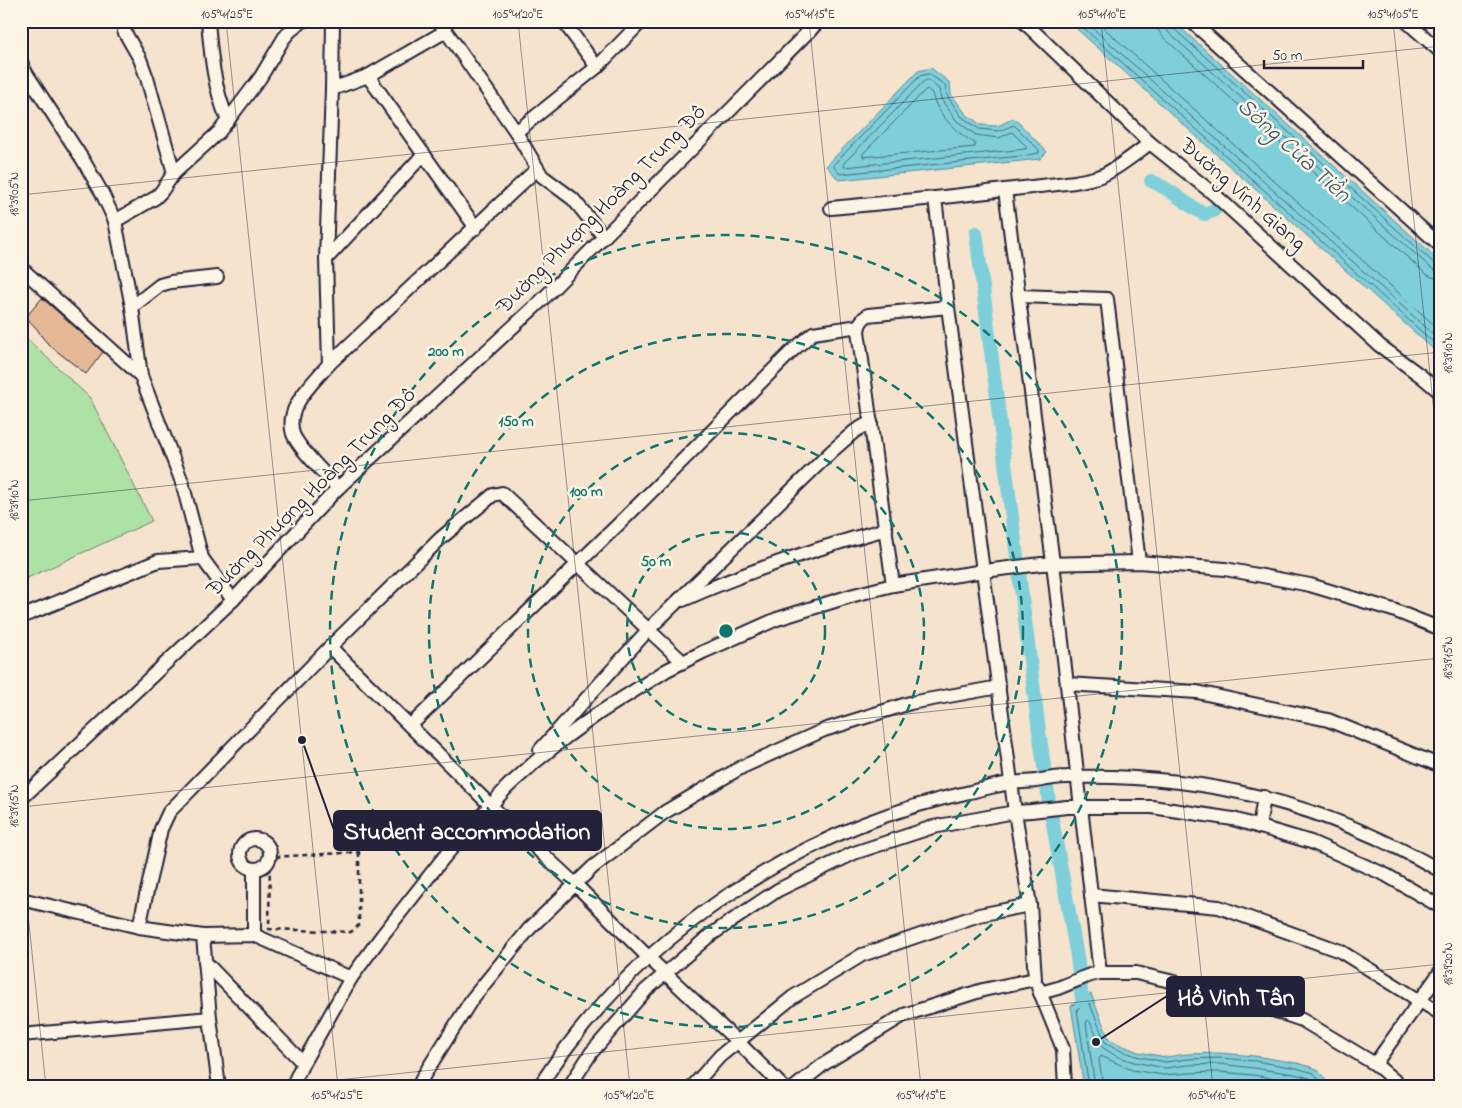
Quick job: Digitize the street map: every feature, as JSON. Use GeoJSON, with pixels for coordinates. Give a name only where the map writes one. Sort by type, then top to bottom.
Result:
{"type":"FeatureCollection","features":[{"type":"Feature","properties":{"kind":"street"},"geometry":{"type":"LineString","coordinates":[[208,21],[211,58],[220,102],[228,121]]}},
{"type":"Feature","properties":{"kind":"street"},"geometry":{"type":"LineString","coordinates":[[115,221],[155,198],[174,173],[208,143],[228,121],[260,78],[284,38],[303,21]]}},
{"type":"Feature","properties":{"kind":"street"},"geometry":{"type":"LineString","coordinates":[[329,364],[326,259],[333,21]]}},
{"type":"Feature","properties":{"kind":"street"},"geometry":{"type":"LineString","coordinates":[[563,21],[598,67]]}},
{"type":"Feature","properties":{"kind":"street"},"geometry":{"type":"LineString","coordinates":[[516,132],[598,67],[642,21]]}},
{"type":"Feature","properties":{"kind":"street"},"geometry":{"type":"LineString","coordinates":[[800,21],[810,31]]}},
{"type":"Feature","properties":{"kind":"street","name":"Đường Phượng Hoàng Trung Đô"},"geometry":{"type":"LineString","coordinates":[[21,799],[233,600],[338,488],[541,301],[819,21]]}},
{"type":"Feature","properties":{"kind":"street","name":"Đường Vĩnh Giang"},"geometry":{"type":"LineString","coordinates":[[1023,21],[1150,143],[1215,195],[1379,345],[1441,393]]}},
{"type":"Feature","properties":{"kind":"street"},"geometry":{"type":"LineString","coordinates":[[1406,21],[1441,52]]}},
{"type":"Feature","properties":{"kind":"street"},"geometry":{"type":"LineString","coordinates":[[1195,22],[1441,246]]}},
{"type":"Feature","properties":{"kind":"street"},"geometry":{"type":"LineString","coordinates":[[332,89],[368,76],[443,26],[516,132],[537,169],[547,181],[572,199],[604,237]]}},
{"type":"Feature","properties":{"kind":"street"},"geometry":{"type":"LineString","coordinates":[[124,31],[137,53],[147,78],[174,173]]}},
{"type":"Feature","properties":{"kind":"street"},"geometry":{"type":"LineString","coordinates":[[21,62],[26,73],[83,160],[115,221],[132,307],[141,376],[182,482],[202,558],[233,600]]}},
{"type":"Feature","properties":{"kind":"street"},"geometry":{"type":"LineString","coordinates":[[368,76],[476,228]]}},
{"type":"Feature","properties":{"kind":"street"},"geometry":{"type":"LineString","coordinates":[[832,208],[1075,182],[1101,176],[1150,143]]}},
{"type":"Feature","properties":{"kind":"street"},"geometry":{"type":"LineString","coordinates":[[326,259],[424,154]]}},
{"type":"Feature","properties":{"kind":"street"},"geometry":{"type":"LineString","coordinates":[[338,488],[300,445],[294,435],[292,414],[301,398],[329,364],[537,169]]}},
{"type":"Feature","properties":{"kind":"street"},"geometry":{"type":"LineString","coordinates":[[1005,190],[1019,296],[1047,564],[1067,684],[1078,777],[1091,895],[1095,974]]}},
{"type":"Feature","properties":{"kind":"street"},"geometry":{"type":"LineString","coordinates":[[935,198],[1011,783],[1030,905],[1035,979],[1063,1049],[1065,1087]]}},
{"type":"Feature","properties":{"kind":"street"},"geometry":{"type":"LineString","coordinates":[[21,268],[141,376]]}},
{"type":"Feature","properties":{"kind":"street"},"geometry":{"type":"LineString","coordinates":[[132,307],[160,285],[217,277]]}},
{"type":"Feature","properties":{"kind":"street"},"geometry":{"type":"LineString","coordinates":[[1019,296],[1107,299],[1139,562]]}},
{"type":"Feature","properties":{"kind":"street"},"geometry":{"type":"LineString","coordinates":[[893,585],[858,330],[861,321],[868,315],[948,307]]}},
{"type":"Feature","properties":{"kind":"street"},"geometry":{"type":"LineString","coordinates":[[410,726],[577,562],[626,517],[792,351],[813,333],[859,326]]}},
{"type":"Feature","properties":{"kind":"street"},"geometry":{"type":"LineString","coordinates":[[292,1087],[351,978],[445,856],[648,630],[832,451],[855,431],[871,422]]}},
{"type":"Feature","properties":{"kind":"street"},"geometry":{"type":"LineString","coordinates":[[139,927],[161,829],[169,812],[330,647],[441,538],[493,495],[502,493],[683,662]]}},
{"type":"Feature","properties":{"kind":"street"},"geometry":{"type":"LineString","coordinates":[[674,605],[718,584],[762,568],[886,529]]}},
{"type":"Feature","properties":{"kind":"street"},"geometry":{"type":"LineString","coordinates":[[21,617],[158,561],[202,558]]}},
{"type":"Feature","properties":{"kind":"street"},"geometry":{"type":"LineString","coordinates":[[505,789],[535,762],[599,713],[683,662],[777,620],[854,595],[893,585],[998,569],[1047,564],[1139,562],[1225,569],[1310,586],[1394,610],[1441,629]]}},
{"type":"Feature","properties":{"kind":"street"},"geometry":{"type":"LineString","coordinates":[[330,647],[490,805],[576,884],[649,958],[783,1087]]}},
{"type":"Feature","properties":{"kind":"street"},"geometry":{"type":"LineString","coordinates":[[1067,684],[1197,692],[1328,720],[1441,766]]}},
{"type":"Feature","properties":{"kind":"street"},"geometry":{"type":"LineString","coordinates":[[418,1087],[424,1074],[472,999],[529,929],[593,867],[665,812],[742,767],[824,730],[910,703],[999,686]]}},
{"type":"Feature","properties":{"kind":"street"},"geometry":{"type":"LineString","coordinates":[[539,1087],[556,1060],[606,1000],[662,945],[723,898],[790,857],[861,824],[925,802],[1011,783],[1064,777],[1127,777],[1176,781],[1225,788],[1264,797],[1320,814],[1366,832],[1441,871]]}},
{"type":"Feature","properties":{"kind":"street"},"geometry":{"type":"LineString","coordinates":[[1259,827],[1264,797]]}},
{"type":"Feature","properties":{"kind":"street"},"geometry":{"type":"LineString","coordinates":[[568,1087],[591,1053],[646,990],[709,936],[778,890],[854,853],[933,827],[1015,812],[1068,807],[1152,807],[1233,820],[1311,842],[1378,871],[1441,907]]}},
{"type":"Feature","properties":{"kind":"street"},"geometry":{"type":"LineString","coordinates":[[257,839],[266,843],[270,857],[267,864],[263,867],[254,869],[244,864],[240,855],[243,846],[247,842],[257,839]]}},
{"type":"Feature","properties":{"kind":"street"},"geometry":{"type":"LineString","coordinates":[[254,869],[254,935]]}},
{"type":"Feature","properties":{"kind":"street"},"geometry":{"type":"LineString","coordinates":[[1091,895],[1219,907],[1340,951],[1420,999],[1441,1014]]}},
{"type":"Feature","properties":{"kind":"street"},"geometry":{"type":"LineString","coordinates":[[21,900],[139,927],[203,936],[254,935],[351,978]]}},
{"type":"Feature","properties":{"kind":"street"},"geometry":{"type":"LineString","coordinates":[[692,1087],[720,1056],[793,997],[862,955],[979,915],[1030,905]]}},
{"type":"Feature","properties":{"kind":"street"},"geometry":{"type":"LineString","coordinates":[[203,936],[218,1087]]}},
{"type":"Feature","properties":{"kind":"street"},"geometry":{"type":"LineString","coordinates":[[205,962],[303,1064]]}},
{"type":"Feature","properties":{"kind":"street"},"geometry":{"type":"LineString","coordinates":[[1375,1064],[1441,971]]}},
{"type":"Feature","properties":{"kind":"street"},"geometry":{"type":"LineString","coordinates":[[1040,992],[1058,988],[1095,974],[1136,973],[1229,995],[1302,1020],[1375,1064],[1402,1087]]}},
{"type":"Feature","properties":{"kind":"street"},"geometry":{"type":"LineString","coordinates":[[795,1087],[824,1064],[904,1015],[983,990],[1035,979]]}},
{"type":"Feature","properties":{"kind":"street"},"geometry":{"type":"LineString","coordinates":[[21,1035],[210,1018]]}},
{"type":"Feature","properties":{"kind":"path"},"geometry":{"type":"LineString","coordinates":[[358,852],[359,925],[350,932],[268,929],[270,857],[358,852]]}},
{"type":"Feature","properties":{"kind":"green space"},"geometry":{"type":"Polygon","coordinates":[[[21,333],[90,398],[152,521],[21,581],[21,333]]]}},
{"type":"Feature","properties":{"kind":"water","name":"Sông Cửa Tiền"},"geometry":{"type":"Polygon","coordinates":[[[1068,21],[1173,21],[1441,262],[1441,356],[1068,21]]]}},
{"type":"Feature","properties":{"kind":"water"},"geometry":{"type":"Polygon","coordinates":[[[931,68],[950,83],[951,94],[966,114],[981,125],[998,126],[1014,118],[1047,152],[1040,159],[839,180],[826,166],[918,71],[931,68]]]}},
{"type":"Feature","properties":{"kind":"water"},"geometry":{"type":"Polygon","coordinates":[[[1091,994],[1109,1039],[1138,1052],[1166,1057],[1220,1053],[1255,1056],[1297,1063],[1317,1069],[1331,1087],[1084,1087],[1071,1006],[1091,994]]]}},
{"type":"Feature","properties":{"kind":"building"},"geometry":{"type":"Polygon","coordinates":[[[42,298],[103,352],[86,374],[49,345],[26,317],[42,298]]]}},
{"type":"Feature","properties":{"kind":"waterway"},"geometry":{"type":"LineString","coordinates":[[1151,181],[1204,214],[1213,211],[1219,205]]}},
{"type":"Feature","properties":{"kind":"waterway"},"geometry":{"type":"LineString","coordinates":[[976,233],[1039,731],[1050,808],[1077,956],[1082,1000]]}},
{"type":"Feature","properties":{"kind":"place","name":"Student accommodation"},"geometry":{"type":"Point","coordinates":[302,740]}},
{"type":"Feature","properties":{"kind":"place","name":"Hồ Vinh Tân"},"geometry":{"type":"Point","coordinates":[1096,1042]}}]}
